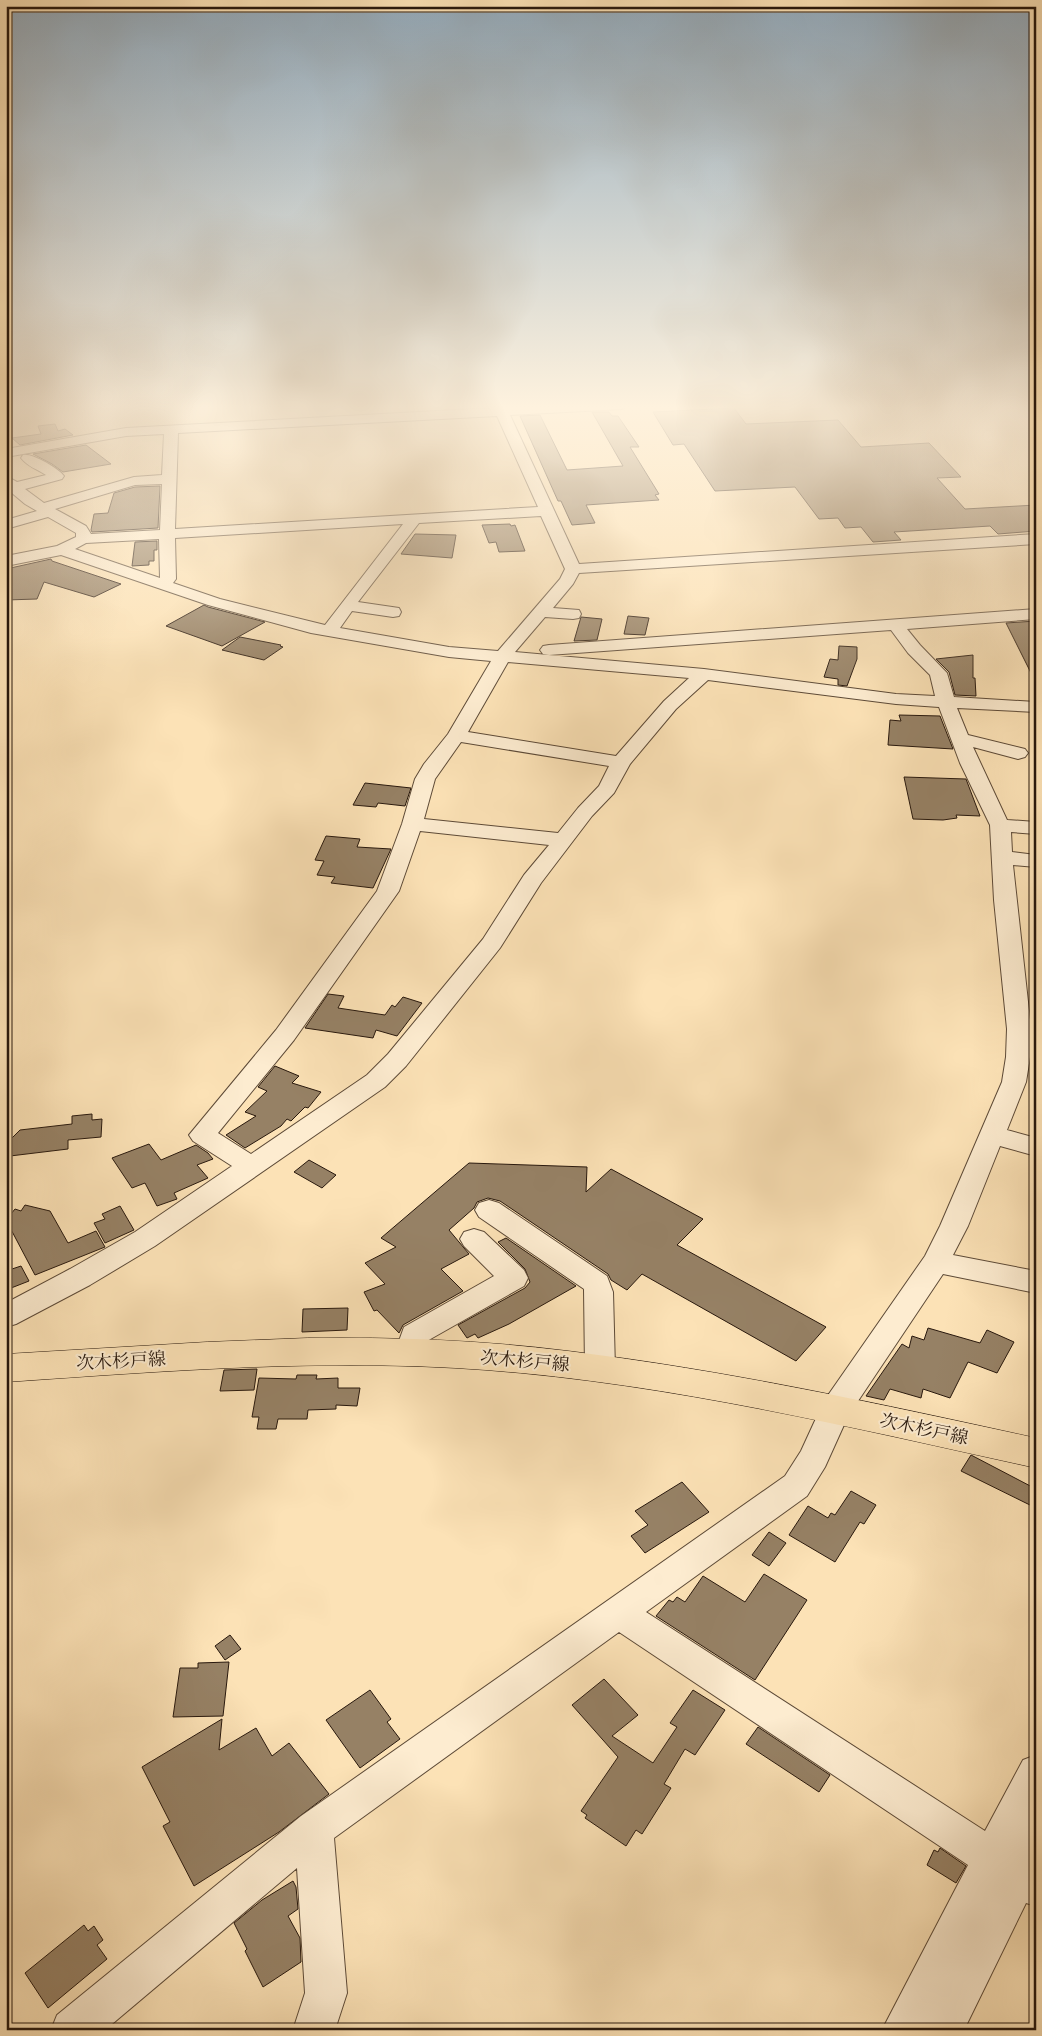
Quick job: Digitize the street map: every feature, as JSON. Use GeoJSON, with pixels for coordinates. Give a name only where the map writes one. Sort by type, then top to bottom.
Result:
{"type":"FeatureCollection","features":[{"type":"Feature","properties":{"kind":"main road","name":"次木杉戸線"},"geometry":{"type":"LineString","coordinates":[[6,1368],[306,1351],[410,1352],[544,1362],[687,1382],[835,1410],[1036,1453]]}},
{"type":"Feature","properties":{"kind":"street"},"geometry":{"type":"LineString","coordinates":[[29,500],[81,529],[84,533],[83,539]]}},
{"type":"Feature","properties":{"kind":"street"},"geometry":{"type":"LineString","coordinates":[[6,525],[76,500]]}},
{"type":"Feature","properties":{"kind":"street"},"geometry":{"type":"LineString","coordinates":[[163,584],[168,579],[168,500]]}},
{"type":"Feature","properties":{"kind":"street"},"geometry":{"type":"LineString","coordinates":[[541,500],[572,572]]}},
{"type":"Feature","properties":{"kind":"street"},"geometry":{"type":"LineString","coordinates":[[6,561],[62,550],[83,539],[546,511]]}},
{"type":"Feature","properties":{"kind":"street"},"geometry":{"type":"LineString","coordinates":[[329,631],[386,554],[415,519]]}},
{"type":"Feature","properties":{"kind":"street"},"geometry":{"type":"LineString","coordinates":[[270,528],[274,538],[280,541]]}},
{"type":"Feature","properties":{"kind":"street"},"geometry":{"type":"LineString","coordinates":[[252,1166],[202,1135],[285,1035],[388,892],[412,824],[425,779],[431,768],[456,736],[505,655],[542,612],[572,572],[1036,539]]}},
{"type":"Feature","properties":{"kind":"street"},"geometry":{"type":"LineString","coordinates":[[62,550],[214,602],[311,628],[449,652],[505,655],[704,674],[896,699],[1036,707]]}},
{"type":"Feature","properties":{"kind":"street"},"geometry":{"type":"LineString","coordinates":[[572,572],[731,565]]}},
{"type":"Feature","properties":{"kind":"street"},"geometry":{"type":"LineString","coordinates":[[348,606],[393,612]]}},
{"type":"Feature","properties":{"kind":"street"},"geometry":{"type":"LineString","coordinates":[[542,612],[572,614]]}},
{"type":"Feature","properties":{"kind":"street"},"geometry":{"type":"LineString","coordinates":[[505,655],[1036,614]]}},
{"type":"Feature","properties":{"kind":"street"},"geometry":{"type":"LineString","coordinates":[[72,2030],[314,1828],[796,1486],[814,1458],[835,1410],[936,1262],[954,1226],[1014,1082],[1018,1057],[1027,1030],[1002,857],[1000,825],[961,740],[946,702],[938,673],[914,649],[895,624]]}},
{"type":"Feature","properties":{"kind":"street"},"geometry":{"type":"LineString","coordinates":[[697,639],[812,647]]}},
{"type":"Feature","properties":{"kind":"street"},"geometry":{"type":"LineString","coordinates":[[6,1316],[80,1277],[145,1239],[376,1081],[396,1060],[492,942],[532,880],[562,840],[607,789],[621,762],[670,705],[704,674]]}},
{"type":"Feature","properties":{"kind":"street"},"geometry":{"type":"LineString","coordinates":[[456,736],[621,762]]}},
{"type":"Feature","properties":{"kind":"street"},"geometry":{"type":"LineString","coordinates":[[961,740],[984,743],[1018,753]]}},
{"type":"Feature","properties":{"kind":"street"},"geometry":{"type":"LineString","coordinates":[[412,824],[562,840]]}},
{"type":"Feature","properties":{"kind":"street"},"geometry":{"type":"LineString","coordinates":[[1002,857],[1036,861]]}},
{"type":"Feature","properties":{"kind":"street"},"geometry":{"type":"LineString","coordinates":[[991,1134],[1036,1147]]}},
{"type":"Feature","properties":{"kind":"street"},"geometry":{"type":"LineString","coordinates":[[489,1210],[597,1284],[599,1292],[600,1369]]}},
{"type":"Feature","properties":{"kind":"street"},"geometry":{"type":"LineString","coordinates":[[410,1352],[414,1335],[514,1278],[474,1239]]}},
{"type":"Feature","properties":{"kind":"street"},"geometry":{"type":"LineString","coordinates":[[936,1262],[1036,1282]]}},
{"type":"Feature","properties":{"kind":"street"},"geometry":{"type":"LineString","coordinates":[[619,1613],[1016,1873]]}},
{"type":"Feature","properties":{"kind":"street"},"geometry":{"type":"LineString","coordinates":[[942,2030],[1016,1873],[1036,1773]]}},
{"type":"Feature","properties":{"kind":"street"},"geometry":{"type":"LineString","coordinates":[[314,1828],[326,1993],[314,2030]]}},
{"type":"Feature","properties":{"kind":"street"},"geometry":{"type":"LineString","coordinates":[[904,2030],[1016,1873],[1036,1841]]}},
{"type":"Feature","properties":{"kind":"lane"},"geometry":{"type":"LineString","coordinates":[[1000,825],[1036,828]]}},
{"type":"Feature","properties":{"kind":"building"},"geometry":{"type":"Polygon","coordinates":[[[112,500],[159,500],[158,528],[92,532],[94,514],[108,513],[112,500]]]}},
{"type":"Feature","properties":{"kind":"building"},"geometry":{"type":"Polygon","coordinates":[[[659,500],[586,505],[595,523],[572,525],[561,501],[558,501],[659,500]]]}},
{"type":"Feature","properties":{"kind":"building"},"geometry":{"type":"Polygon","coordinates":[[[805,500],[957,500],[965,509],[1036,505],[1036,531],[998,534],[990,526],[894,532],[901,540],[873,542],[861,527],[845,528],[838,518],[819,519],[805,500]]]}},
{"type":"Feature","properties":{"kind":"building"},"geometry":{"type":"Polygon","coordinates":[[[510,524],[511,526],[515,525],[525,551],[499,552],[496,542],[489,543],[482,525],[510,524]]]}},
{"type":"Feature","properties":{"kind":"building"},"geometry":{"type":"Polygon","coordinates":[[[415,534],[456,535],[452,558],[401,554],[415,534]]]}},
{"type":"Feature","properties":{"kind":"building"},"geometry":{"type":"Polygon","coordinates":[[[157,541],[157,550],[154,550],[154,561],[149,561],[149,565],[132,566],[135,542],[157,541]]]}},
{"type":"Feature","properties":{"kind":"building"},"geometry":{"type":"Polygon","coordinates":[[[51,559],[52,561],[121,584],[94,597],[44,582],[37,599],[6,600],[6,569],[51,559]]]}},
{"type":"Feature","properties":{"kind":"building"},"geometry":{"type":"Polygon","coordinates":[[[204,605],[265,622],[222,646],[166,626],[204,605]]]}},
{"type":"Feature","properties":{"kind":"building"},"geometry":{"type":"Polygon","coordinates":[[[628,616],[649,618],[645,635],[624,634],[628,616]]]}},
{"type":"Feature","properties":{"kind":"building"},"geometry":{"type":"Polygon","coordinates":[[[581,617],[602,619],[597,640],[574,641],[581,617]]]}},
{"type":"Feature","properties":{"kind":"building"},"geometry":{"type":"Polygon","coordinates":[[[1036,621],[1036,683],[1006,623],[1036,621]]]}},
{"type":"Feature","properties":{"kind":"building"},"geometry":{"type":"Polygon","coordinates":[[[240,637],[283,647],[264,660],[222,650],[240,637]]]}},
{"type":"Feature","properties":{"kind":"building"},"geometry":{"type":"Polygon","coordinates":[[[839,646],[857,647],[857,659],[847,686],[838,685],[838,679],[824,677],[830,659],[838,660],[839,646]]]}},
{"type":"Feature","properties":{"kind":"building"},"geometry":{"type":"Polygon","coordinates":[[[973,655],[973,678],[975,678],[976,696],[955,695],[949,672],[936,659],[973,655]]]}},
{"type":"Feature","properties":{"kind":"building"},"geometry":{"type":"Polygon","coordinates":[[[899,715],[940,716],[953,749],[888,745],[890,720],[901,721],[899,715]]]}},
{"type":"Feature","properties":{"kind":"building"},"geometry":{"type":"Polygon","coordinates":[[[904,777],[966,779],[980,816],[956,815],[957,818],[943,820],[913,819],[904,777]]]}},
{"type":"Feature","properties":{"kind":"building"},"geometry":{"type":"Polygon","coordinates":[[[365,783],[411,788],[405,806],[378,803],[376,807],[353,805],[365,783]]]}},
{"type":"Feature","properties":{"kind":"building"},"geometry":{"type":"Polygon","coordinates":[[[326,836],[360,839],[357,847],[391,849],[373,888],[331,883],[335,877],[317,875],[324,861],[315,860],[326,836]]]}},
{"type":"Feature","properties":{"kind":"building"},"geometry":{"type":"Polygon","coordinates":[[[328,994],[344,996],[338,1008],[385,1015],[392,1005],[395,1007],[403,997],[422,1003],[397,1036],[376,1030],[373,1038],[305,1028],[328,994]]]}},
{"type":"Feature","properties":{"kind":"building"},"geometry":{"type":"Polygon","coordinates":[[[275,1066],[299,1076],[292,1083],[321,1092],[308,1108],[305,1107],[291,1121],[287,1119],[281,1126],[245,1148],[226,1135],[256,1116],[245,1112],[267,1091],[258,1087],[275,1066]]]}},
{"type":"Feature","properties":{"kind":"building"},"geometry":{"type":"Polygon","coordinates":[[[92,1114],[92,1120],[102,1119],[101,1137],[68,1140],[68,1149],[10,1156],[11,1139],[20,1130],[72,1124],[72,1116],[92,1114]]]}},
{"type":"Feature","properties":{"kind":"building"},"geometry":{"type":"Polygon","coordinates":[[[149,1144],[161,1160],[196,1145],[213,1159],[197,1165],[208,1178],[174,1193],[177,1199],[157,1206],[145,1183],[132,1188],[112,1158],[149,1144]]]}},
{"type":"Feature","properties":{"kind":"building"},"geometry":{"type":"Polygon","coordinates":[[[309,1160],[336,1175],[322,1188],[294,1172],[309,1160]]]}},
{"type":"Feature","properties":{"kind":"building"},"geometry":{"type":"Polygon","coordinates":[[[469,1163],[587,1167],[586,1192],[611,1169],[703,1219],[677,1245],[826,1327],[796,1361],[642,1274],[627,1290],[611,1280],[608,1274],[500,1201],[488,1198],[477,1202],[474,1208],[449,1230],[469,1254],[441,1269],[463,1291],[403,1325],[399,1333],[377,1310],[374,1311],[364,1292],[385,1284],[365,1263],[396,1247],[381,1238],[469,1163]]]}},
{"type":"Feature","properties":{"kind":"building"},"geometry":{"type":"Polygon","coordinates":[[[25,1205],[50,1211],[68,1243],[96,1231],[105,1247],[35,1275],[6,1220],[15,1209],[21,1211],[25,1205]]]}},
{"type":"Feature","properties":{"kind":"building"},"geometry":{"type":"Polygon","coordinates":[[[120,1206],[134,1230],[105,1243],[94,1223],[105,1219],[102,1214],[120,1206]]]}},
{"type":"Feature","properties":{"kind":"building"},"geometry":{"type":"Polygon","coordinates":[[[506,1238],[576,1286],[509,1324],[478,1338],[475,1334],[467,1338],[458,1325],[525,1288],[530,1282],[525,1269],[498,1242],[506,1238]]]}},
{"type":"Feature","properties":{"kind":"building"},"geometry":{"type":"Polygon","coordinates":[[[21,1266],[29,1281],[6,1290],[6,1271],[21,1266]]]}},
{"type":"Feature","properties":{"kind":"building"},"geometry":{"type":"Polygon","coordinates":[[[348,1308],[347,1330],[302,1332],[303,1309],[348,1308]]]}},
{"type":"Feature","properties":{"kind":"building"},"geometry":{"type":"Polygon","coordinates":[[[928,1328],[980,1343],[987,1330],[1014,1342],[997,1373],[968,1362],[950,1398],[923,1389],[921,1398],[890,1389],[884,1400],[866,1396],[902,1344],[909,1348],[912,1336],[924,1340],[928,1328]]]}},
{"type":"Feature","properties":{"kind":"building"},"geometry":{"type":"Polygon","coordinates":[[[257,1369],[254,1390],[220,1391],[224,1370],[257,1369]]]}},
{"type":"Feature","properties":{"kind":"building"},"geometry":{"type":"Polygon","coordinates":[[[297,1375],[317,1375],[316,1379],[338,1378],[338,1388],[360,1388],[357,1406],[336,1405],[336,1409],[308,1410],[307,1419],[278,1419],[276,1429],[257,1429],[259,1417],[252,1417],[259,1378],[296,1379],[297,1375]]]}},
{"type":"Feature","properties":{"kind":"building"},"geometry":{"type":"Polygon","coordinates":[[[971,1455],[1036,1489],[1036,1508],[961,1471],[971,1455]]]}},
{"type":"Feature","properties":{"kind":"building"},"geometry":{"type":"Polygon","coordinates":[[[682,1482],[709,1512],[645,1553],[631,1536],[648,1525],[635,1511],[682,1482]]]}},
{"type":"Feature","properties":{"kind":"building"},"geometry":{"type":"Polygon","coordinates":[[[851,1491],[876,1505],[864,1524],[860,1522],[835,1562],[789,1535],[808,1506],[828,1518],[831,1513],[835,1515],[851,1491]]]}},
{"type":"Feature","properties":{"kind":"building"},"geometry":{"type":"Polygon","coordinates":[[[769,1532],[786,1543],[769,1566],[752,1555],[769,1532]]]}},
{"type":"Feature","properties":{"kind":"building"},"geometry":{"type":"Polygon","coordinates":[[[764,1574],[807,1600],[755,1680],[656,1616],[669,1600],[673,1602],[677,1597],[685,1602],[703,1576],[745,1602],[764,1574]]]}},
{"type":"Feature","properties":{"kind":"building"},"geometry":{"type":"Polygon","coordinates":[[[230,1635],[241,1649],[225,1660],[215,1646],[230,1635]]]}},
{"type":"Feature","properties":{"kind":"building"},"geometry":{"type":"Polygon","coordinates":[[[229,1662],[223,1716],[173,1717],[180,1668],[198,1668],[198,1663],[229,1662]]]}},
{"type":"Feature","properties":{"kind":"building"},"geometry":{"type":"Polygon","coordinates":[[[604,1679],[638,1715],[612,1736],[653,1763],[677,1727],[670,1723],[693,1690],[725,1710],[695,1755],[685,1749],[664,1784],[671,1788],[642,1834],[636,1830],[626,1846],[585,1818],[587,1815],[581,1811],[618,1757],[572,1705],[604,1679]]]}},
{"type":"Feature","properties":{"kind":"building"},"geometry":{"type":"Polygon","coordinates":[[[370,1690],[391,1719],[387,1722],[400,1739],[360,1768],[326,1720],[370,1690]]]}},
{"type":"Feature","properties":{"kind":"building"},"geometry":{"type":"Polygon","coordinates":[[[222,1719],[219,1750],[256,1728],[272,1756],[289,1743],[329,1794],[279,1832],[194,1886],[163,1826],[170,1822],[142,1767],[222,1719]]]}},
{"type":"Feature","properties":{"kind":"building"},"geometry":{"type":"Polygon","coordinates":[[[758,1727],[830,1775],[819,1792],[746,1744],[758,1727]]]}},
{"type":"Feature","properties":{"kind":"building"},"geometry":{"type":"Polygon","coordinates":[[[940,1848],[966,1866],[956,1883],[927,1865],[934,1850],[938,1852],[940,1848]]]}},
{"type":"Feature","properties":{"kind":"building"},"geometry":{"type":"Polygon","coordinates":[[[293,1881],[296,1887],[298,1909],[288,1916],[300,1938],[301,1962],[263,1987],[245,1951],[247,1949],[234,1923],[262,1900],[293,1881]]]}},
{"type":"Feature","properties":{"kind":"building"},"geometry":{"type":"Polygon","coordinates":[[[84,1925],[88,1931],[94,1926],[103,1940],[97,1945],[107,1959],[48,2008],[25,1973],[84,1925]]]}}]}
